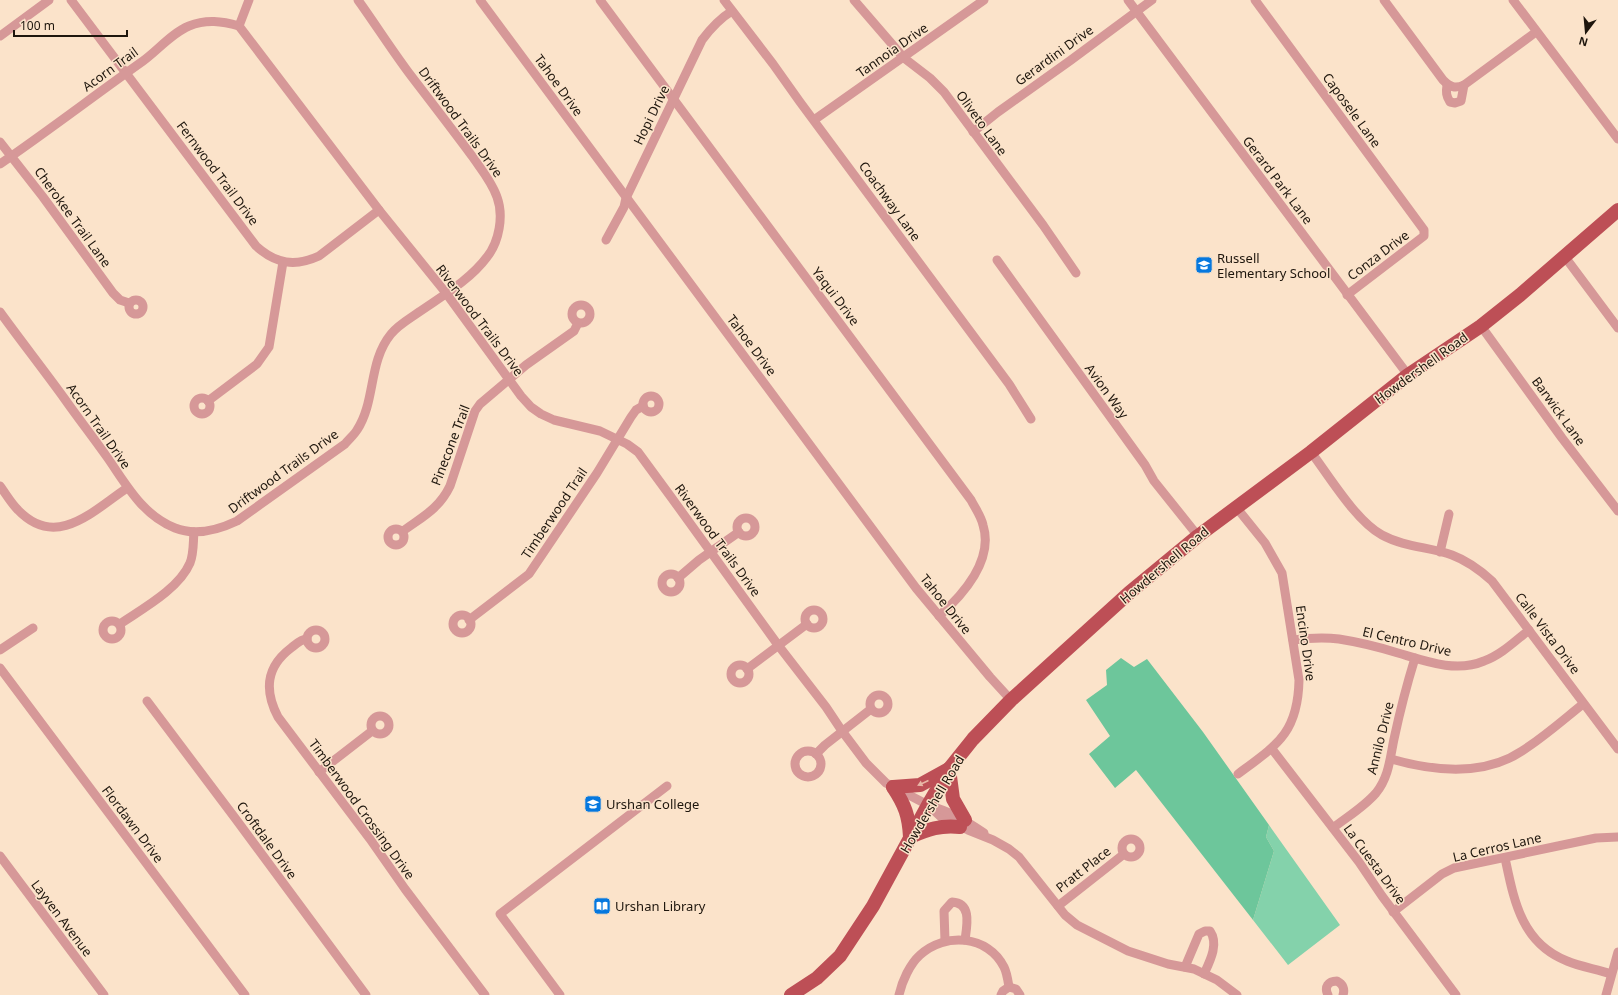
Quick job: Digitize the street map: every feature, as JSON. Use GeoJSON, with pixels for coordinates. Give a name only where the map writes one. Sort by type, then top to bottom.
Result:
{"type":"FeatureCollection","features":[{"type":"Feature","properties":{"kind":"main road","name":"Howdershell Road"},"geometry":{"type":"LineString","coordinates":[[792,995],[805,989],[840,956],[858,931],[949,769],[973,738],[1012,700],[1129,593],[1198,536],[1311,452],[1408,375],[1481,326],[1565,257],[1618,210]]}},
{"type":"Feature","properties":{"kind":"main road"},"geometry":{"type":"LineString","coordinates":[[949,769],[953,798],[962,824],[940,826],[910,837],[907,811],[894,787],[920,785],[949,769]]}},
{"type":"Feature","properties":{"kind":"street"},"geometry":{"type":"LineString","coordinates":[[0,36],[49,0]]}},
{"type":"Feature","properties":{"kind":"street","name":"Fernwood Trail Drive"},"geometry":{"type":"LineString","coordinates":[[71,0],[256,246],[265,254],[283,262],[291,263],[310,260],[319,256],[379,210]]}},
{"type":"Feature","properties":{"kind":"street"},"geometry":{"type":"LineString","coordinates":[[239,26],[249,0]]}},
{"type":"Feature","properties":{"kind":"street","name":"Driftwood Trails Drive"},"geometry":{"type":"LineString","coordinates":[[194,532],[224,527],[237,521],[345,444],[356,431],[363,419],[374,369],[383,346],[391,334],[402,323],[446,293],[480,266],[494,244],[498,234],[498,198],[479,166],[396,55],[358,0]]}},
{"type":"Feature","properties":{"kind":"street","name":"Tahoe Drive"},"geometry":{"type":"LineString","coordinates":[[480,0],[916,588],[990,678],[1012,700]]}},
{"type":"Feature","properties":{"kind":"street","name":"Yaqui Drive"},"geometry":{"type":"LineString","coordinates":[[600,0],[978,512],[984,526],[985,540],[982,558],[974,576],[963,592],[939,616]]}},
{"type":"Feature","properties":{"kind":"street","name":"Coachway Lane"},"geometry":{"type":"LineString","coordinates":[[724,0],[755,39],[1009,384],[1032,419]]}},
{"type":"Feature","properties":{"kind":"street","name":"Oliveto Lane"},"geometry":{"type":"LineString","coordinates":[[854,0],[904,58],[930,78],[944,92],[1076,273]]}},
{"type":"Feature","properties":{"kind":"street","name":"Tannoia Drive"},"geometry":{"type":"LineString","coordinates":[[814,120],[904,58],[984,0]]}},
{"type":"Feature","properties":{"kind":"street","name":"Gerard Park Lane"},"geometry":{"type":"LineString","coordinates":[[1128,0],[1408,375]]}},
{"type":"Feature","properties":{"kind":"street","name":"Gerardini Drive"},"geometry":{"type":"LineString","coordinates":[[973,132],[998,112],[1152,0]]}},
{"type":"Feature","properties":{"kind":"street","name":"Caposele Lane"},"geometry":{"type":"LineString","coordinates":[[1255,0],[1424,230],[1424,236]]}},
{"type":"Feature","properties":{"kind":"street"},"geometry":{"type":"LineString","coordinates":[[1384,0],[1447,85],[1458,88],[1536,32]]}},
{"type":"Feature","properties":{"kind":"street"},"geometry":{"type":"LineString","coordinates":[[1513,0],[1618,139]]}},
{"type":"Feature","properties":{"kind":"street","name":"Hopi Drive"},"geometry":{"type":"LineString","coordinates":[[606,240],[624,206],[626,198],[702,40],[722,18],[732,11]]}},
{"type":"Feature","properties":{"kind":"street","name":"Acorn Trail"},"geometry":{"type":"LineString","coordinates":[[0,164],[188,26],[201,22],[212,21],[224,22],[239,26]]}},
{"type":"Feature","properties":{"kind":"street","name":"Riverwood Trails Drive"},"geometry":{"type":"LineString","coordinates":[[239,26],[379,210],[446,293],[509,380],[531,407],[554,420],[600,431],[628,444],[638,452],[778,645],[801,673],[866,763],[886,783],[928,805],[944,809],[962,824],[1009,849],[1019,857],[1058,906]]}},
{"type":"Feature","properties":{"kind":"street"},"geometry":{"type":"LineString","coordinates":[[1447,85],[1447,98],[1450,102],[1455,103],[1461,101],[1464,85]]}},
{"type":"Feature","properties":{"kind":"street","name":"Cherokee Trail Lane"},"geometry":{"type":"LineString","coordinates":[[0,142],[10,157],[43,197],[112,293],[120,300],[129,304]]}},
{"type":"Feature","properties":{"kind":"street","name":"Conza Drive"},"geometry":{"type":"LineString","coordinates":[[1347,295],[1424,236]]}},
{"type":"Feature","properties":{"kind":"street"},"geometry":{"type":"LineString","coordinates":[[1565,257],[1618,328]]}},
{"type":"Feature","properties":{"kind":"street","name":"Avion Way"},"geometry":{"type":"LineString","coordinates":[[997,260],[1145,465],[1154,481],[1198,536]]}},
{"type":"Feature","properties":{"kind":"street"},"geometry":{"type":"LineString","coordinates":[[208,401],[257,364],[269,347],[283,262]]}},
{"type":"Feature","properties":{"kind":"street","name":"Acorn Trail Drive"},"geometry":{"type":"LineString","coordinates":[[0,312],[107,458],[127,488],[142,505],[158,519],[176,528],[194,532]]}},
{"type":"Feature","properties":{"kind":"street","name":"Pinecone Trail"},"geometry":{"type":"LineString","coordinates":[[403,531],[436,507],[444,498],[450,486],[475,411],[480,404],[526,365],[574,332],[578,323]]}},
{"type":"Feature","properties":{"kind":"street","name":"Barwick Lane"},"geometry":{"type":"LineString","coordinates":[[1481,326],[1562,438],[1618,511]]}},
{"type":"Feature","properties":{"kind":"street","name":"Timberwood Trail"},"geometry":{"type":"LineString","coordinates":[[469,620],[529,574],[636,410],[644,406]]}},
{"type":"Feature","properties":{"kind":"street","name":"Calle Vista Drive"},"geometry":{"type":"LineString","coordinates":[[1311,452],[1350,506],[1372,528],[1400,543],[1451,555],[1469,562],[1485,574],[1548,654],[1583,704],[1618,749]]}},
{"type":"Feature","properties":{"kind":"street"},"geometry":{"type":"LineString","coordinates":[[0,486],[18,510],[31,521],[47,528],[63,527],[78,522],[127,488]]}},
{"type":"Feature","properties":{"kind":"street","name":"Encino Drive"},"geometry":{"type":"LineString","coordinates":[[1236,507],[1265,544],[1282,573],[1299,680],[1295,712],[1287,732],[1272,749],[1238,774]]}},
{"type":"Feature","properties":{"kind":"street"},"geometry":{"type":"LineString","coordinates":[[1440,552],[1448,514]]}},
{"type":"Feature","properties":{"kind":"street"},"geometry":{"type":"LineString","coordinates":[[120,624],[178,582],[190,562],[194,532]]}},
{"type":"Feature","properties":{"kind":"street"},"geometry":{"type":"LineString","coordinates":[[678,578],[699,560],[739,532]]}},
{"type":"Feature","properties":{"kind":"street"},"geometry":{"type":"LineString","coordinates":[[747,669],[807,624]]}},
{"type":"Feature","properties":{"kind":"street"},"geometry":{"type":"LineString","coordinates":[[0,650],[33,628]]}},
{"type":"Feature","properties":{"kind":"street","name":"El Centro Drive"},"geometry":{"type":"LineString","coordinates":[[1293,640],[1313,638],[1339,639],[1440,664],[1462,666],[1484,661],[1495,655],[1529,630]]}},
{"type":"Feature","properties":{"kind":"street","name":"Timberwood Crossing Drive"},"geometry":{"type":"LineString","coordinates":[[307,639],[303,639],[282,654],[275,664],[269,691],[271,703],[278,717],[485,995]]}},
{"type":"Feature","properties":{"kind":"street","name":"Annilo Drive"},"geometry":{"type":"LineString","coordinates":[[1333,828],[1376,794],[1388,773],[1407,683],[1415,658]]}},
{"type":"Feature","properties":{"kind":"street","name":"Flordawn Drive"},"geometry":{"type":"LineString","coordinates":[[0,668],[245,995]]}},
{"type":"Feature","properties":{"kind":"street","name":"Croftdale Drive"},"geometry":{"type":"LineString","coordinates":[[147,701],[366,995]]}},
{"type":"Feature","properties":{"kind":"street"},"geometry":{"type":"LineString","coordinates":[[1391,759],[1411,765],[1447,770],[1494,764],[1521,752],[1583,704]]}},
{"type":"Feature","properties":{"kind":"street"},"geometry":{"type":"LineString","coordinates":[[816,754],[871,708]]}},
{"type":"Feature","properties":{"kind":"street"},"geometry":{"type":"LineString","coordinates":[[319,772],[372,730]]}},
{"type":"Feature","properties":{"kind":"street","name":"La Cuesta Drive"},"geometry":{"type":"LineString","coordinates":[[1272,749],[1333,828],[1393,912],[1456,995]]}},
{"type":"Feature","properties":{"kind":"street"},"geometry":{"type":"LineString","coordinates":[[560,995],[500,914],[667,786]]}},
{"type":"Feature","properties":{"kind":"street","name":"La Cerros Lane"},"geometry":{"type":"LineString","coordinates":[[1393,912],[1442,874],[1454,868],[1596,838],[1618,837]]}},
{"type":"Feature","properties":{"kind":"street","name":"Pratt Place"},"geometry":{"type":"LineString","coordinates":[[1058,906],[1124,854]]}},
{"type":"Feature","properties":{"kind":"street","name":"Layven Avenue"},"geometry":{"type":"LineString","coordinates":[[0,856],[104,995]]}},
{"type":"Feature","properties":{"kind":"street"},"geometry":{"type":"LineString","coordinates":[[1505,858],[1520,917],[1527,928],[1545,949],[1567,961],[1611,974]]}},
{"type":"Feature","properties":{"kind":"street"},"geometry":{"type":"LineString","coordinates":[[945,940],[944,911],[952,902],[958,902],[963,905],[966,910],[967,918],[965,940]]}},
{"type":"Feature","properties":{"kind":"street"},"geometry":{"type":"LineString","coordinates":[[1058,906],[1077,925],[1109,942],[1143,956],[1194,969],[1223,984],[1237,995]]}},
{"type":"Feature","properties":{"kind":"street"},"geometry":{"type":"LineString","coordinates":[[1184,967],[1199,934],[1205,931],[1210,931],[1215,940],[1212,954],[1204,974]]}},
{"type":"Feature","properties":{"kind":"street"},"geometry":{"type":"LineString","coordinates":[[899,995],[909,970],[919,955],[945,940],[965,940],[978,943],[994,953],[1004,967],[1009,988]]}},
{"type":"Feature","properties":{"kind":"street"},"geometry":{"type":"LineString","coordinates":[[1606,995],[1618,952]]}},
{"type":"Feature","properties":{"kind":"street"},"geometry":{"type":"LineString","coordinates":[[1328,995],[1326,988],[1327,985],[1333,981],[1337,981],[1344,988],[1342,995]]}},
{"type":"Feature","properties":{"kind":"street"},"geometry":{"type":"LineString","coordinates":[[1001,995],[1003,991],[1009,988],[1016,990],[1020,995]]}},
{"type":"Feature","properties":{"kind":"green space"},"geometry":{"type":"Polygon","coordinates":[[[1121,658],[1134,667],[1147,659],[1203,732],[1269,825],[1266,837],[1274,851],[1253,920],[1136,770],[1115,788],[1089,754],[1110,736],[1086,700],[1107,685],[1106,670],[1121,658]]]}},
{"type":"Feature","properties":{"kind":"green space"},"geometry":{"type":"Polygon","coordinates":[[[1269,825],[1340,925],[1288,965],[1253,920],[1274,851],[1266,837],[1269,825]]]}},
{"type":"Feature","properties":{"kind":"place","name":"Russell Elementary School"},"geometry":{"type":"Point","coordinates":[1204,265]}},
{"type":"Feature","properties":{"kind":"place","name":"Urshan College"},"geometry":{"type":"Point","coordinates":[593,804]}},
{"type":"Feature","properties":{"kind":"place","name":"Urshan Library"},"geometry":{"type":"Point","coordinates":[602,906]}}]}
